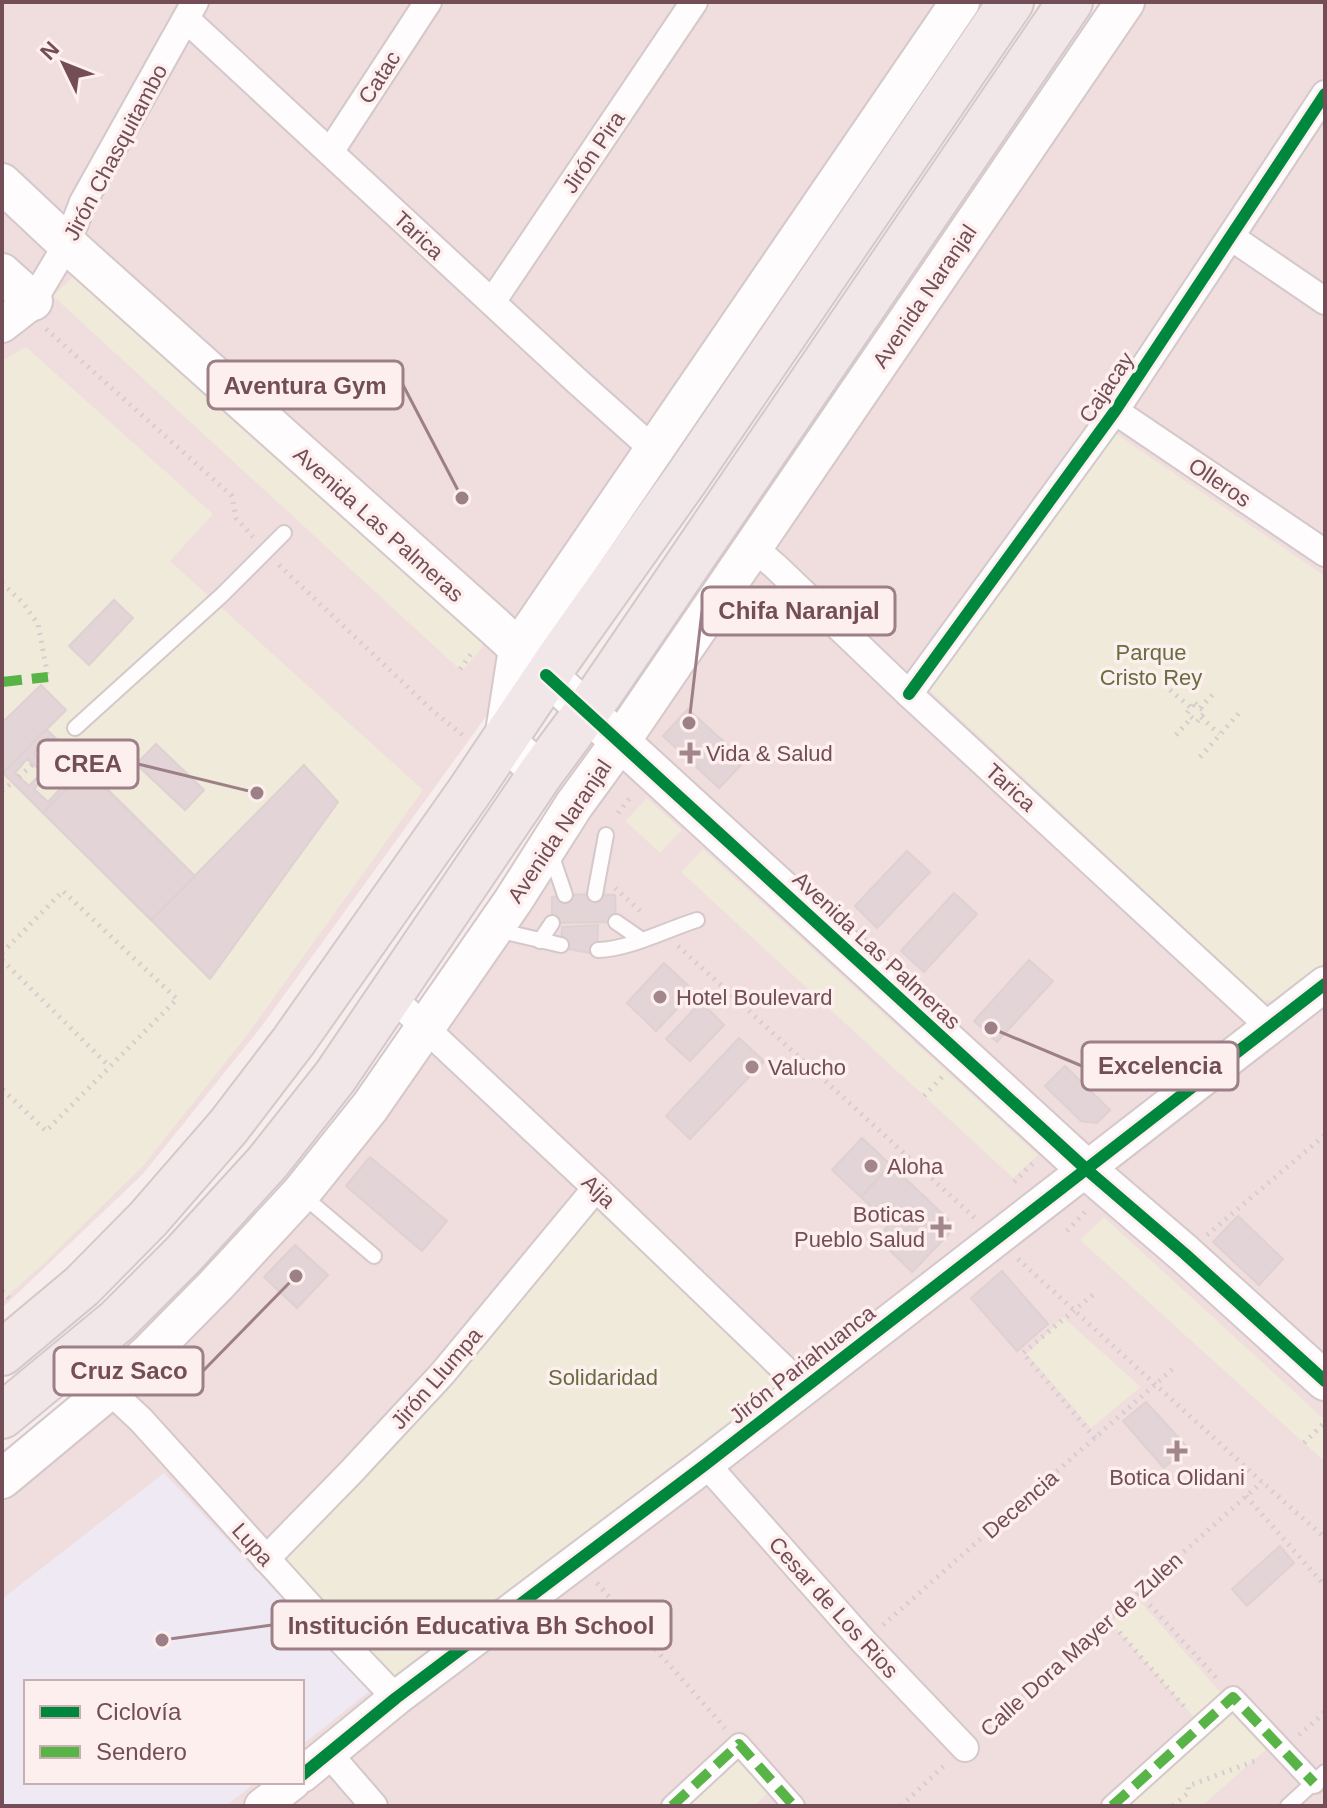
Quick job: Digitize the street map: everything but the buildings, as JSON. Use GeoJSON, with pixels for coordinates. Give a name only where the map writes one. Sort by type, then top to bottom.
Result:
{"type":"FeatureCollection","features":[{"type":"Feature","properties":{"kind":"highway"},"geometry":{"type":"LineString","coordinates":[[2,1353],[82,1286],[148,1219],[228,1127],[469,792],[488,741],[532,662],[686,479],[1011,2]]}},
{"type":"Feature","properties":{"kind":"highway","name":"Avenida Naranjal"},"geometry":{"type":"LineString","coordinates":[[2,1416],[117,1321],[184,1254],[277,1151],[335,1077],[1070,2]]}},
{"type":"Feature","properties":{"kind":"main road"},"geometry":{"type":"LineString","coordinates":[[532,662],[654,450],[960,2]]}},
{"type":"Feature","properties":{"kind":"main road","name":"Avenida Naranjal"},"geometry":{"type":"LineString","coordinates":[[2,1479],[109,1390],[216,1285],[301,1193],[370,1107],[1125,2]]}},
{"type":"Feature","properties":{"kind":"main road","name":"Avenida Las Palmeras"},"geometry":{"type":"LineString","coordinates":[[2,183],[1086,1169],[1325,1381]]}},
{"type":"Feature","properties":{"kind":"main road"},"geometry":{"type":"LineString","coordinates":[[2,273],[39,314]]}},
{"type":"Feature","properties":{"kind":"main road"},"geometry":{"type":"LineString","coordinates":[[488,741],[541,773]]}},
{"type":"Feature","properties":{"kind":"street","name":"Catac"},"geometry":{"type":"LineString","coordinates":[[330,152],[428,2]]}},
{"type":"Feature","properties":{"kind":"street","name":"Jirón Pira"},"geometry":{"type":"LineString","coordinates":[[492,302],[694,2]]}},
{"type":"Feature","properties":{"kind":"street","name":"Tarica"},"geometry":{"type":"LineString","coordinates":[[190,10],[330,152],[654,450]]}},
{"type":"Feature","properties":{"kind":"street","name":"Jirón Chasquitambo"},"geometry":{"type":"LineString","coordinates":[[39,314],[83,202],[190,10]]}},
{"type":"Feature","properties":{"kind":"street","name":"Cajacay"},"geometry":{"type":"LineString","coordinates":[[909,694],[1115,411],[1325,94]]}},
{"type":"Feature","properties":{"kind":"street"},"geometry":{"type":"LineString","coordinates":[[1231,237],[1325,301]]}},
{"type":"Feature","properties":{"kind":"street"},"geometry":{"type":"LineString","coordinates":[[2,325],[39,314]]}},
{"type":"Feature","properties":{"kind":"street","name":"Olleros"},"geometry":{"type":"LineString","coordinates":[[1115,411],[1325,553]]}},
{"type":"Feature","properties":{"kind":"street","name":"Tarica"},"geometry":{"type":"LineString","coordinates":[[753,547],[1270,1027]]}},
{"type":"Feature","properties":{"kind":"street","name":"Jirón Pariahuanca"},"geometry":{"type":"LineString","coordinates":[[304,1773],[396,1698],[706,1464],[1325,984]]}},
{"type":"Feature","properties":{"kind":"street","name":"Aija"},"geometry":{"type":"LineString","coordinates":[[391,996],[804,1388]]}},
{"type":"Feature","properties":{"kind":"street","name":"Jirón Llumpa"},"geometry":{"type":"LineString","coordinates":[[266,1559],[442,1374],[596,1188]]}},
{"type":"Feature","properties":{"kind":"street","name":"Lupa"},"geometry":{"type":"LineString","coordinates":[[109,1390],[141,1420],[396,1698]]}},
{"type":"Feature","properties":{"kind":"street","name":"Cesar de Los Rios"},"geometry":{"type":"LineString","coordinates":[[706,1464],[864,1642],[965,1748]]}},
{"type":"Feature","properties":{"kind":"street"},"geometry":{"type":"LineString","coordinates":[[1112,1806],[1233,1697],[1282,1750],[1320,1778]]}},
{"type":"Feature","properties":{"kind":"street"},"geometry":{"type":"LineString","coordinates":[[672,1806],[739,1744],[794,1806]]}},
{"type":"Feature","properties":{"kind":"street"},"geometry":{"type":"LineString","coordinates":[[329,1754],[374,1806]]}},
{"type":"Feature","properties":{"kind":"street"},"geometry":{"type":"LineString","coordinates":[[262,1806],[290,1784]]}},
{"type":"Feature","properties":{"kind":"lane"},"geometry":{"type":"LineString","coordinates":[[75,728],[222,595],[284,533]]}},
{"type":"Feature","properties":{"kind":"lane"},"geometry":{"type":"LineString","coordinates":[[595,894],[606,835]]}},
{"type":"Feature","properties":{"kind":"lane"},"geometry":{"type":"LineString","coordinates":[[548,845],[565,895]]}},
{"type":"Feature","properties":{"kind":"lane"},"geometry":{"type":"LineString","coordinates":[[598,950],[642,940],[697,920]]}},
{"type":"Feature","properties":{"kind":"lane"},"geometry":{"type":"LineString","coordinates":[[616,922],[642,940]]}},
{"type":"Feature","properties":{"kind":"lane"},"geometry":{"type":"LineString","coordinates":[[540,941],[552,923]]}},
{"type":"Feature","properties":{"kind":"lane"},"geometry":{"type":"LineString","coordinates":[[493,929],[561,945]]}},
{"type":"Feature","properties":{"kind":"lane"},"geometry":{"type":"LineString","coordinates":[[301,1193],[374,1256]]}},
{"type":"Feature","properties":{"kind":"lane"},"geometry":{"type":"LineString","coordinates":[[1288,1806],[1320,1778]]}},
{"type":"Feature","properties":{"kind":"path"},"geometry":{"type":"LineString","coordinates":[[39,314],[232,496],[236,518],[265,552],[433,711],[488,741]]}},
{"type":"Feature","properties":{"kind":"path"},"geometry":{"type":"LineString","coordinates":[[2,583],[23,603],[38,624],[48,677]]}},
{"type":"Feature","properties":{"kind":"path"},"geometry":{"type":"LineString","coordinates":[[460,669],[481,642]]}},
{"type":"Feature","properties":{"kind":"path"},"geometry":{"type":"LineString","coordinates":[[1170,690],[1191,708]]}},
{"type":"Feature","properties":{"kind":"path"},"geometry":{"type":"LineString","coordinates":[[1200,708],[1216,691]]}},
{"type":"Feature","properties":{"kind":"path"},"geometry":{"type":"LineString","coordinates":[[1195,703],[1205,712],[1197,722],[1187,713],[1191,708],[1195,703]]}},
{"type":"Feature","properties":{"kind":"path"},"geometry":{"type":"LineString","coordinates":[[1200,757],[1240,712]]}},
{"type":"Feature","properties":{"kind":"path"},"geometry":{"type":"LineString","coordinates":[[1176,735],[1192,717]]}},
{"type":"Feature","properties":{"kind":"path"},"geometry":{"type":"LineString","coordinates":[[1201,717],[1219,734]]}},
{"type":"Feature","properties":{"kind":"path"},"geometry":{"type":"LineString","coordinates":[[40,758],[55,745]]}},
{"type":"Feature","properties":{"kind":"path"},"geometry":{"type":"LineString","coordinates":[[19,777],[33,764]]}},
{"type":"Feature","properties":{"kind":"path"},"geometry":{"type":"LineString","coordinates":[[2,791],[13,782]]}},
{"type":"Feature","properties":{"kind":"path"},"geometry":{"type":"LineString","coordinates":[[618,813],[635,791]]}},
{"type":"Feature","properties":{"kind":"path"},"geometry":{"type":"LineString","coordinates":[[605,879],[645,916]]}},
{"type":"Feature","properties":{"kind":"path"},"geometry":{"type":"LineString","coordinates":[[2,953],[63,891],[177,999],[46,1131],[2,1089]]}},
{"type":"Feature","properties":{"kind":"path"},"geometry":{"type":"LineString","coordinates":[[667,937],[984,1226]]}},
{"type":"Feature","properties":{"kind":"path"},"geometry":{"type":"LineString","coordinates":[[2,960],[110,1067]]}},
{"type":"Feature","properties":{"kind":"path"},"geometry":{"type":"LineString","coordinates":[[924,1096],[947,1072]]}},
{"type":"Feature","properties":{"kind":"path"},"geometry":{"type":"LineString","coordinates":[[1202,1239],[1325,1135]]}},
{"type":"Feature","properties":{"kind":"path"},"geometry":{"type":"LineString","coordinates":[[1014,1182],[1034,1163]]}},
{"type":"Feature","properties":{"kind":"path"},"geometry":{"type":"LineString","coordinates":[[1067,1231],[1087,1211]]}},
{"type":"Feature","properties":{"kind":"path"},"geometry":{"type":"LineString","coordinates":[[1007,1250],[1325,1538]]}},
{"type":"Feature","properties":{"kind":"path"},"geometry":{"type":"LineString","coordinates":[[1095,1293],[1023,1353],[1095,1438]]}},
{"type":"Feature","properties":{"kind":"path"},"geometry":{"type":"LineString","coordinates":[[1304,1443],[1325,1422]]}},
{"type":"Feature","properties":{"kind":"path"},"geometry":{"type":"LineString","coordinates":[[1246,1496],[1325,1586]]}},
{"type":"Feature","properties":{"kind":"path"},"geometry":{"type":"LineString","coordinates":[[577,1561],[739,1744]]}},
{"type":"Feature","properties":{"kind":"path"},"geometry":{"type":"LineString","coordinates":[[1139,1593],[1233,1697]]}},
{"type":"Feature","properties":{"kind":"path"},"geometry":{"type":"LineString","coordinates":[[1109,1620],[1201,1726]]}},
{"type":"Feature","properties":{"kind":"path"},"geometry":{"type":"LineString","coordinates":[[1173,1806],[1189,1792],[1188,1786],[1282,1750],[1325,1712]]}},
{"type":"Feature","properties":{"kind":"shaded area"},"geometry":{"type":"Polygon","coordinates":[[[2,2],[983,2],[603,555],[261,1027],[143,1174],[2,1308],[2,2]]]}},
{"type":"Feature","properties":{"kind":"shaded area"},"geometry":{"type":"Polygon","coordinates":[[[1107,2],[1325,2],[1325,1806],[2,1806],[2,1458],[183,1297],[327,1133],[738,546],[1107,2]]]}},
{"type":"Feature","properties":{"kind":"shaded area"},"geometry":{"type":"Polygon","coordinates":[[[164,1473],[370,1691],[304,1743],[304,1680],[24,1680],[24,1784],[254,1784],[226,1806],[2,1806],[2,1599],[164,1473]]]}},
{"type":"Feature","properties":{"kind":"green space"},"geometry":{"type":"Polygon","coordinates":[[[80,270],[482,643],[483,647],[463,670],[53,296],[80,270]]]}},
{"type":"Feature","properties":{"kind":"green space"},"geometry":{"type":"Polygon","coordinates":[[[26,347],[213,514],[170,561],[423,790],[248,1034],[143,1166],[2,1301],[2,361],[26,347]]]}},
{"type":"Feature","properties":{"kind":"green space","name":"Parque Cristo Rey"},"geometry":{"type":"Polygon","coordinates":[[[1109,429],[1325,576],[1325,963],[1277,1000],[1263,1001],[926,687],[1109,429]]]}},
{"type":"Feature","properties":{"kind":"green space"},"geometry":{"type":"Polygon","coordinates":[[[647,798],[682,830],[660,853],[625,821],[647,798]]]}},
{"type":"Feature","properties":{"kind":"green space"},"geometry":{"type":"Polygon","coordinates":[[[703,849],[1038,1155],[1013,1178],[681,872],[703,849]]]}},
{"type":"Feature","properties":{"kind":"green space","name":"Solidaridad"},"geometry":{"type":"Polygon","coordinates":[[[595,1209],[784,1384],[397,1681],[282,1556],[595,1209]]]}},
{"type":"Feature","properties":{"kind":"green space"},"geometry":{"type":"Polygon","coordinates":[[[1104,1217],[1325,1420],[1325,1462],[1080,1240],[1104,1217]]]}},
{"type":"Feature","properties":{"kind":"green space"},"geometry":{"type":"Polygon","coordinates":[[[1063,1317],[1141,1387],[1091,1428],[1027,1354],[1063,1317]]]}},
{"type":"Feature","properties":{"kind":"green space"},"geometry":{"type":"Polygon","coordinates":[[[1138,1599],[1269,1747],[1202,1806],[1124,1806],[1207,1732],[1111,1623],[1138,1599]]]}},
{"type":"Feature","properties":{"kind":"green space"},"geometry":{"type":"Polygon","coordinates":[[[737,1760],[768,1793],[754,1806],[686,1806],[737,1760]]]}},
{"type":"Feature","properties":{"kind":"marked path"},"geometry":{"type":"LineString","coordinates":[[2,682],[48,677]]}},
{"type":"Feature","properties":{"kind":"marked path"},"geometry":{"type":"LineString","coordinates":[[1112,1806],[1233,1697],[1314,1783]]}},
{"type":"Feature","properties":{"kind":"marked path"},"geometry":{"type":"LineString","coordinates":[[672,1806],[739,1744],[794,1806]]}},
{"type":"Feature","properties":{"kind":"cycle path"},"geometry":{"type":"LineString","coordinates":[[909,694],[1115,411],[1325,94]]}},
{"type":"Feature","properties":{"kind":"cycle path"},"geometry":{"type":"LineString","coordinates":[[546,675],[1086,1169],[1325,1381]]}},
{"type":"Feature","properties":{"kind":"cycle path"},"geometry":{"type":"LineString","coordinates":[[304,1773],[396,1698],[706,1464],[1325,984]]}},
{"type":"Feature","properties":{"kind":"place","name":"Aventura Gym"},"geometry":{"type":"Point","coordinates":[462,498]}},
{"type":"Feature","properties":{"kind":"place","name":"Chifa Naranjal"},"geometry":{"type":"Point","coordinates":[689,723]}},
{"type":"Feature","properties":{"kind":"place","name":"Vida & Salud"},"geometry":{"type":"Point","coordinates":[690,753]}},
{"type":"Feature","properties":{"kind":"place","name":"CREA"},"geometry":{"type":"Point","coordinates":[257,793]}},
{"type":"Feature","properties":{"kind":"place","name":"Hotel Boulevard"},"geometry":{"type":"Point","coordinates":[660,997]}},
{"type":"Feature","properties":{"kind":"place","name":"Excelencia"},"geometry":{"type":"Point","coordinates":[991,1028]}},
{"type":"Feature","properties":{"kind":"place","name":"Valucho"},"geometry":{"type":"Point","coordinates":[752,1067]}},
{"type":"Feature","properties":{"kind":"place","name":"Aloha"},"geometry":{"type":"Point","coordinates":[871,1166]}},
{"type":"Feature","properties":{"kind":"place","name":"Boticas Pueblo Salud"},"geometry":{"type":"Point","coordinates":[941,1227]}},
{"type":"Feature","properties":{"kind":"place","name":"Cruz Saco"},"geometry":{"type":"Point","coordinates":[296,1276]}},
{"type":"Feature","properties":{"kind":"place","name":"Botica Olidani"},"geometry":{"type":"Point","coordinates":[1177,1451]}},
{"type":"Feature","properties":{"kind":"place","name":"Institución Educativa Bh School"},"geometry":{"type":"Point","coordinates":[162,1640]}}]}
